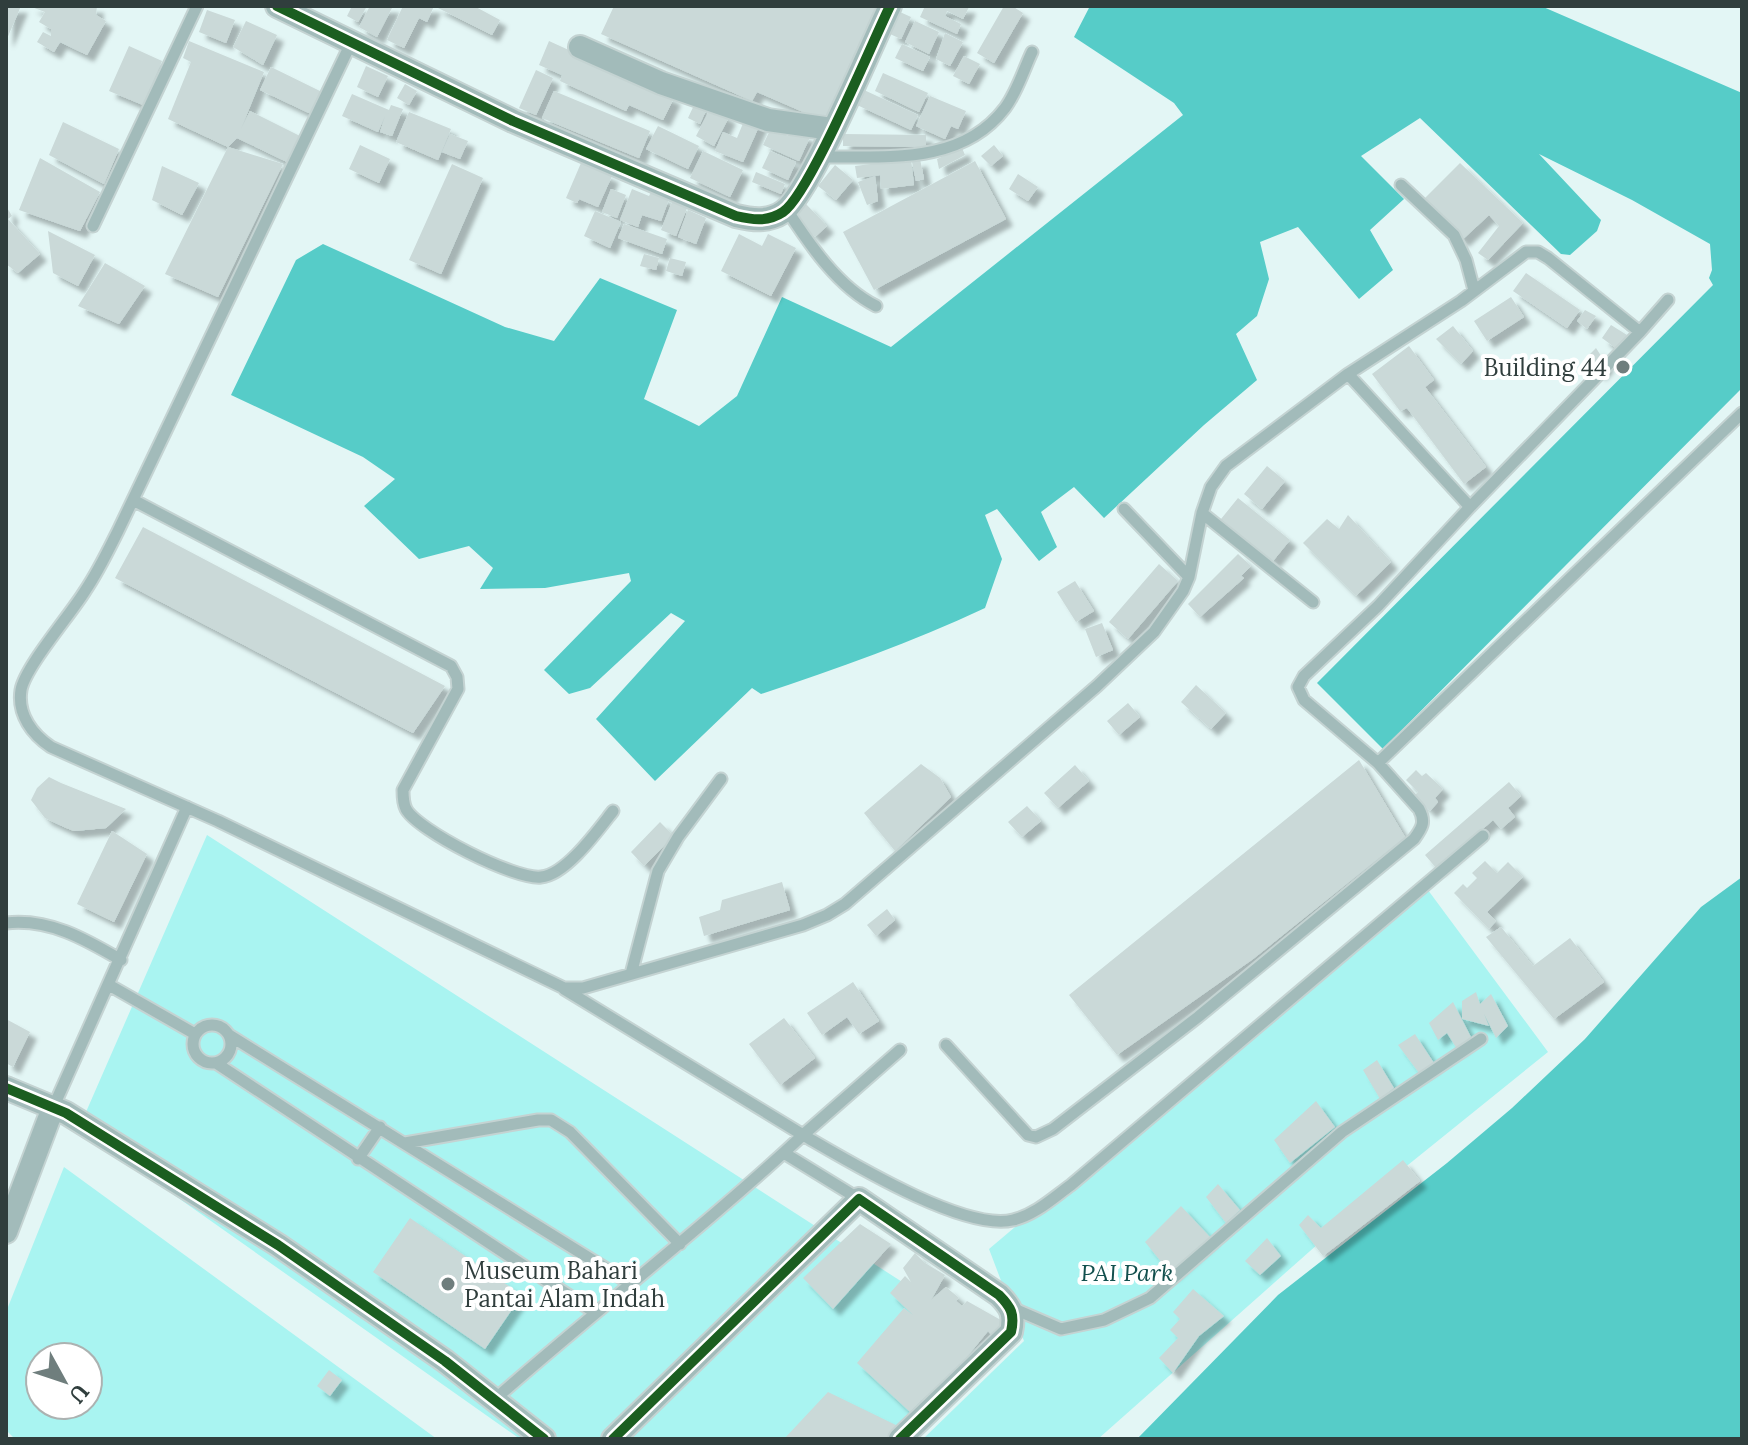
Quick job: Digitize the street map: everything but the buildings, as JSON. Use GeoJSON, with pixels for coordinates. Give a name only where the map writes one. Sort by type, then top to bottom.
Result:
{"type":"FeatureCollection","features":[{"type":"Feature","properties":{"kind":"street"},"geometry":{"type":"LineString","coordinates":[[277,6],[513,121],[736,216],[766,220],[787,210],[819,157],[890,6]]}},
{"type":"Feature","properties":{"kind":"street"},"geometry":{"type":"LineString","coordinates":[[580,47],[661,83],[768,120],[832,129]]}},
{"type":"Feature","properties":{"kind":"street"},"geometry":{"type":"LineString","coordinates":[[6,1088],[53,1108],[102,1135],[290,1253],[372,1308],[544,1439]]}},
{"type":"Feature","properties":{"kind":"street"},"geometry":{"type":"LineString","coordinates":[[6,1232],[53,1108]]}},
{"type":"Feature","properties":{"kind":"street"},"geometry":{"type":"LineString","coordinates":[[613,1439],[859,1199],[985,1284],[1011,1308],[1014,1321],[1011,1332],[900,1439]]}},
{"type":"Feature","properties":{"kind":"lane"},"geometry":{"type":"LineString","coordinates":[[93,226],[197,6]]}},
{"type":"Feature","properties":{"kind":"lane"},"geometry":{"type":"LineString","coordinates":[[352,41],[98,570],[30,671],[21,690],[24,719],[36,737],[51,747],[187,807],[564,988],[803,1135],[887,1181],[984,1221],[1011,1221],[1031,1213],[1071,1185],[1483,836]]}},
{"type":"Feature","properties":{"kind":"lane"},"geometry":{"type":"LineString","coordinates":[[819,157],[925,155],[963,142],[1005,108],[1032,52]]}},
{"type":"Feature","properties":{"kind":"lane"},"geometry":{"type":"LineString","coordinates":[[1401,185],[1454,235],[1466,260],[1474,290]]}},
{"type":"Feature","properties":{"kind":"lane"},"geometry":{"type":"LineString","coordinates":[[787,210],[843,282],[862,299],[876,306]]}},
{"type":"Feature","properties":{"kind":"lane"},"geometry":{"type":"LineString","coordinates":[[564,988],[583,988],[803,925],[845,904],[1097,686],[1154,632],[1183,591],[1189,577],[1202,513],[1211,487],[1226,466],[1348,374],[1526,252],[1538,252],[1548,258],[1640,332]]}},
{"type":"Feature","properties":{"kind":"lane"},"geometry":{"type":"LineString","coordinates":[[946,1045],[1028,1135],[1036,1137],[1053,1129],[1198,1017],[1414,839],[1423,826],[1424,818],[1419,809],[1378,763],[1304,700],[1298,687],[1304,676],[1378,606],[1668,300]]}},
{"type":"Feature","properties":{"kind":"lane"},"geometry":{"type":"LineString","coordinates":[[1348,374],[1470,507]]}},
{"type":"Feature","properties":{"kind":"lane"},"geometry":{"type":"LineString","coordinates":[[1378,763],[1742,413]]}},
{"type":"Feature","properties":{"kind":"lane"},"geometry":{"type":"LineString","coordinates":[[133,500],[451,666],[457,677],[458,689],[403,790],[406,808],[411,815],[445,838],[476,858],[528,876],[543,877],[557,872],[613,811]]}},
{"type":"Feature","properties":{"kind":"lane"},"geometry":{"type":"LineString","coordinates":[[1124,509],[1189,577]]}},
{"type":"Feature","properties":{"kind":"lane"},"geometry":{"type":"LineString","coordinates":[[1202,513],[1313,602]]}},
{"type":"Feature","properties":{"kind":"lane"},"geometry":{"type":"LineString","coordinates":[[631,974],[658,871],[678,837],[721,779]]}},
{"type":"Feature","properties":{"kind":"lane"},"geometry":{"type":"LineString","coordinates":[[53,1108],[187,807]]}},
{"type":"Feature","properties":{"kind":"lane"},"geometry":{"type":"LineString","coordinates":[[6,923],[23,921],[49,925],[121,960]]}},
{"type":"Feature","properties":{"kind":"lane"},"geometry":{"type":"LineString","coordinates":[[109,985],[195,1034]]}},
{"type":"Feature","properties":{"kind":"lane"},"geometry":{"type":"LineString","coordinates":[[229,1035],[229,1052],[216,1063],[207,1063],[194,1052],[192,1043],[202,1027],[212,1025],[222,1028],[631,1284]]}},
{"type":"Feature","properties":{"kind":"lane"},"geometry":{"type":"LineString","coordinates":[[1011,1308],[1061,1329],[1104,1320],[1138,1305],[1178,1276],[1342,1132],[1481,1039]]}},
{"type":"Feature","properties":{"kind":"lane"},"geometry":{"type":"LineString","coordinates":[[494,1400],[594,1312],[680,1244],[900,1050]]}},
{"type":"Feature","properties":{"kind":"lane"},"geometry":{"type":"LineString","coordinates":[[216,1063],[594,1312]]}},
{"type":"Feature","properties":{"kind":"lane"},"geometry":{"type":"LineString","coordinates":[[405,1143],[551,1120],[570,1132],[680,1244]]}},
{"type":"Feature","properties":{"kind":"lane"},"geometry":{"type":"LineString","coordinates":[[358,1159],[380,1127]]}},
{"type":"Feature","properties":{"kind":"lane"},"geometry":{"type":"LineString","coordinates":[[784,1153],[859,1199]]}},
{"type":"Feature","properties":{"kind":"green space"},"geometry":{"type":"Polygon","coordinates":[[[207,835],[980,1332],[888,1439],[520,1439],[79,1128],[207,835]]]}},
{"type":"Feature","properties":{"kind":"green space","name":"PAI Park"},"geometry":{"type":"Polygon","coordinates":[[[1422,882],[1548,1052],[1398,1173],[1098,1439],[923,1439],[1024,1341],[989,1249],[1422,882]]]}},
{"type":"Feature","properties":{"kind":"green space"},"geometry":{"type":"Polygon","coordinates":[[[64,1167],[437,1439],[15,1439],[6,1430],[6,1312],[64,1167]]]}},
{"type":"Feature","properties":{"kind":"shaded area"},"geometry":{"type":"Polygon","coordinates":[[[1090,6],[1541,6],[1742,93],[1742,388],[1383,749],[1317,683],[1713,285],[1709,278],[1712,270],[1710,244],[1632,200],[1539,154],[1601,220],[1597,231],[1570,255],[1561,254],[1420,118],[1361,156],[1404,199],[1370,230],[1393,270],[1359,299],[1298,227],[1260,242],[1269,279],[1257,316],[1236,334],[1257,380],[1104,518],[1074,487],[1041,512],[1057,547],[1039,561],[997,509],[985,515],[1002,559],[985,608],[902,644],[818,675],[761,694],[752,688],[655,781],[596,719],[685,621],[671,613],[590,688],[569,694],[544,670],[631,581],[629,573],[545,588],[480,589],[493,568],[469,546],[419,559],[364,506],[395,479],[363,457],[231,395],[296,260],[323,244],[505,327],[554,341],[600,278],[677,310],[644,399],[699,426],[737,396],[782,297],[891,347],[1183,115],[1174,103],[1074,37],[1090,6]]]}},
{"type":"Feature","properties":{"kind":"shaded area"},"geometry":{"type":"Polygon","coordinates":[[[1742,877],[1742,1439],[1137,1439],[1278,1295],[1512,1108],[1585,1039],[1701,907],[1742,877]]]}},
{"type":"Feature","properties":{"kind":"cycle path"},"geometry":{"type":"LineString","coordinates":[[277,6],[513,121],[736,216],[760,219],[783,212],[808,178],[890,6]]}},
{"type":"Feature","properties":{"kind":"cycle path"},"geometry":{"type":"LineString","coordinates":[[6,1088],[66,1113],[278,1245],[445,1361],[544,1439]]}},
{"type":"Feature","properties":{"kind":"cycle path"},"geometry":{"type":"LineString","coordinates":[[613,1439],[859,1199],[999,1295],[1012,1316],[1011,1332],[900,1439]]}},
{"type":"Feature","properties":{"kind":"place","name":"Building 44"},"geometry":{"type":"Point","coordinates":[1623,367]}},
{"type":"Feature","properties":{"kind":"place","name":"Museum Bahari Pantai Alam Indah"},"geometry":{"type":"Point","coordinates":[448,1284]}}]}
